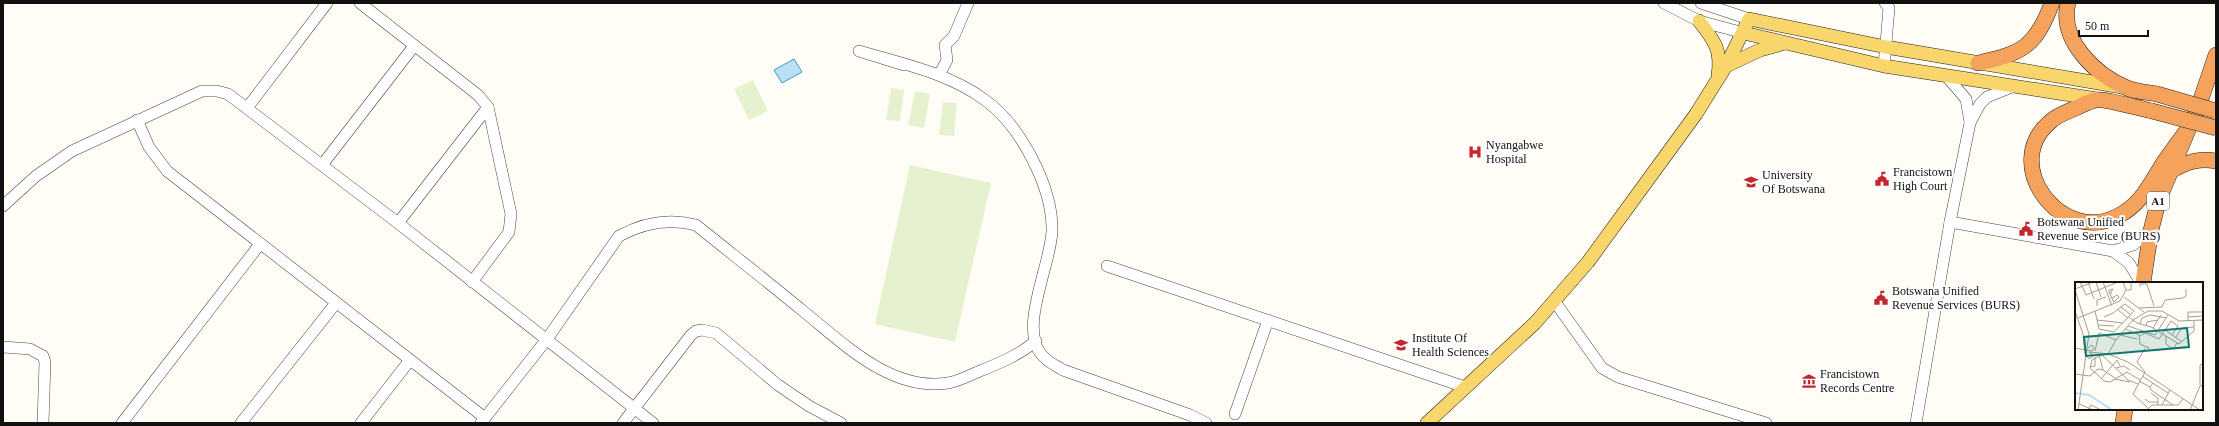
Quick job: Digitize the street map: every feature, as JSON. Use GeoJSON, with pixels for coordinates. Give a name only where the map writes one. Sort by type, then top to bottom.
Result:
{"type":"FeatureCollection","features":[{"type":"Feature","properties":{"kind":"highway"},"geometry":{"type":"LineString","coordinates":[[1978,62],[2002,58],[2020,50],[2031,42],[2040,32],[2052,3]]}},
{"type":"Feature","properties":{"kind":"highway"},"geometry":{"type":"LineString","coordinates":[[2068,3],[2070,33],[2078,48],[2087,60],[2102,73],[2128,88],[2216,111]]}},
{"type":"Feature","properties":{"kind":"highway","name":"A1"},"geometry":{"type":"LineString","coordinates":[[2142,282],[2151,230],[2159,199],[2191,125],[2216,55]]}},
{"type":"Feature","properties":{"kind":"highway"},"geometry":{"type":"LineString","coordinates":[[2191,125],[2164,163],[2148,190],[2134,205],[2119,216],[2108,221],[2081,222],[2055,210],[2046,201],[2034,176],[2032,160],[2034,145],[2040,132],[2050,122],[2063,114],[2097,99],[2216,128]]}},
{"type":"Feature","properties":{"kind":"highway"},"geometry":{"type":"LineString","coordinates":[[2171,171],[2195,160],[2205,159],[2216,161]]}},
{"type":"Feature","properties":{"kind":"highway"},"geometry":{"type":"LineString","coordinates":[[2124,423],[2125,410]]}},
{"type":"Feature","properties":{"kind":"main road"},"geometry":{"type":"LineString","coordinates":[[1427,423],[1555,302],[1588,262],[1696,114],[1726,66],[1744,33],[1749,19],[1886,47],[2128,88]]}},
{"type":"Feature","properties":{"kind":"main road"},"geometry":{"type":"LineString","coordinates":[[1699,21],[1713,39],[1718,50],[1720,62],[1717,81]]}},
{"type":"Feature","properties":{"kind":"main road"},"geometry":{"type":"LineString","coordinates":[[1744,33],[1884,66],[2097,99]]}},
{"type":"Feature","properties":{"kind":"main road"},"geometry":{"type":"LineString","coordinates":[[1726,66],[1760,50],[1787,42]]}},
{"type":"Feature","properties":{"kind":"street"},"geometry":{"type":"LineString","coordinates":[[247,108],[327,3]]}},
{"type":"Feature","properties":{"kind":"street"},"geometry":{"type":"LineString","coordinates":[[360,3],[478,95],[488,107],[511,214],[511,223],[509,232],[472,282]]}},
{"type":"Feature","properties":{"kind":"street"},"geometry":{"type":"LineString","coordinates":[[940,75],[947,60],[945,45],[954,36],[968,3]]}},
{"type":"Feature","properties":{"kind":"street"},"geometry":{"type":"LineString","coordinates":[[1664,3],[1699,21],[1744,33]]}},
{"type":"Feature","properties":{"kind":"street"},"geometry":{"type":"LineString","coordinates":[[1702,3],[1749,19]]}},
{"type":"Feature","properties":{"kind":"street"},"geometry":{"type":"LineString","coordinates":[[1884,66],[1891,5]]}},
{"type":"Feature","properties":{"kind":"street"},"geometry":{"type":"LineString","coordinates":[[322,165],[414,46]]}},
{"type":"Feature","properties":{"kind":"street"},"geometry":{"type":"LineString","coordinates":[[904,65],[859,51],[940,75],[971,91],[999,112],[1024,144],[1042,184],[1051,216],[1052,232],[1050,248],[1033,316],[1036,341],[1040,353],[1050,363],[1063,370],[1190,415],[1206,423]]}},
{"type":"Feature","properties":{"kind":"street"},"geometry":{"type":"LineString","coordinates":[[1948,77],[1966,99],[1970,123]]}},
{"type":"Feature","properties":{"kind":"street"},"geometry":{"type":"LineString","coordinates":[[1916,423],[1950,222],[1970,123],[1980,104],[1987,97],[2012,87]]}},
{"type":"Feature","properties":{"kind":"street"},"geometry":{"type":"LineString","coordinates":[[3,206],[36,176],[72,151],[202,91],[216,91],[228,94],[398,223],[654,423]]}},
{"type":"Feature","properties":{"kind":"street"},"geometry":{"type":"LineString","coordinates":[[398,223],[488,107]]}},
{"type":"Feature","properties":{"kind":"street"},"geometry":{"type":"LineString","coordinates":[[137,120],[149,147],[167,171],[410,360],[483,421],[547,339],[619,236],[642,226],[673,222],[696,226],[816,321],[840,343],[862,358],[906,380],[924,383],[950,382],[1013,357],[1036,341]]}},
{"type":"Feature","properties":{"kind":"street"},"geometry":{"type":"LineString","coordinates":[[1950,222],[2112,251],[2129,263],[2141,282]]}},
{"type":"Feature","properties":{"kind":"street"},"geometry":{"type":"LineString","coordinates":[[2112,251],[2133,245],[2151,230]]}},
{"type":"Feature","properties":{"kind":"street"},"geometry":{"type":"LineString","coordinates":[[122,423],[260,244]]}},
{"type":"Feature","properties":{"kind":"street"},"geometry":{"type":"LineString","coordinates":[[1107,266],[1465,387]]}},
{"type":"Feature","properties":{"kind":"street"},"geometry":{"type":"LineString","coordinates":[[1555,302],[1602,368],[1618,378],[1766,423]]}},
{"type":"Feature","properties":{"kind":"street"},"geometry":{"type":"LineString","coordinates":[[241,423],[336,303]]}},
{"type":"Feature","properties":{"kind":"street"},"geometry":{"type":"LineString","coordinates":[[1235,414],[1268,320]]}},
{"type":"Feature","properties":{"kind":"street"},"geometry":{"type":"LineString","coordinates":[[622,423],[691,335],[696,331],[702,330],[716,333],[784,389],[809,406],[841,423]]}},
{"type":"Feature","properties":{"kind":"street"},"geometry":{"type":"LineString","coordinates":[[3,347],[30,349],[43,356],[45,362],[43,423]]}},
{"type":"Feature","properties":{"kind":"street"},"geometry":{"type":"LineString","coordinates":[[361,423],[410,360]]}},
{"type":"Feature","properties":{"kind":"green space"},"geometry":{"type":"Polygon","coordinates":[[[753,80],[768,111],[749,120],[734,89],[753,80]]]}},
{"type":"Feature","properties":{"kind":"green space"},"geometry":{"type":"Polygon","coordinates":[[[891,88],[904,90],[900,121],[886,120],[891,88]]]}},
{"type":"Feature","properties":{"kind":"green space"},"geometry":{"type":"Polygon","coordinates":[[[915,91],[930,94],[924,128],[908,125],[915,91]]]}},
{"type":"Feature","properties":{"kind":"green space"},"geometry":{"type":"Polygon","coordinates":[[[943,102],[957,103],[954,136],[939,135],[943,102]]]}},
{"type":"Feature","properties":{"kind":"green space"},"geometry":{"type":"Polygon","coordinates":[[[910,165],[991,183],[955,342],[875,324],[910,165]]]}},
{"type":"Feature","properties":{"kind":"water"},"geometry":{"type":"Polygon","coordinates":[[[794,59],[802,72],[782,83],[774,70],[794,59]]]}},
{"type":"Feature","properties":{"kind":"place","name":"Nyangabwe Hospital"},"geometry":{"type":"Point","coordinates":[1475,152]}},
{"type":"Feature","properties":{"kind":"place","name":"Francistown High Court"},"geometry":{"type":"Point","coordinates":[1882,179]}},
{"type":"Feature","properties":{"kind":"place","name":"University Of Botswana"},"geometry":{"type":"Point","coordinates":[1751,182]}},
{"type":"Feature","properties":{"kind":"place","name":"Botswana Unified Revenue Service (BURS)"},"geometry":{"type":"Point","coordinates":[2026,229]}},
{"type":"Feature","properties":{"kind":"place","name":"Botswana Unified Revenue Services (BURS)"},"geometry":{"type":"Point","coordinates":[1881,298]}},
{"type":"Feature","properties":{"kind":"place","name":"Institute Of Health Sciences"},"geometry":{"type":"Point","coordinates":[1401,345]}},
{"type":"Feature","properties":{"kind":"place","name":"Francistown Records Centre"},"geometry":{"type":"Point","coordinates":[1809,381]}}]}
